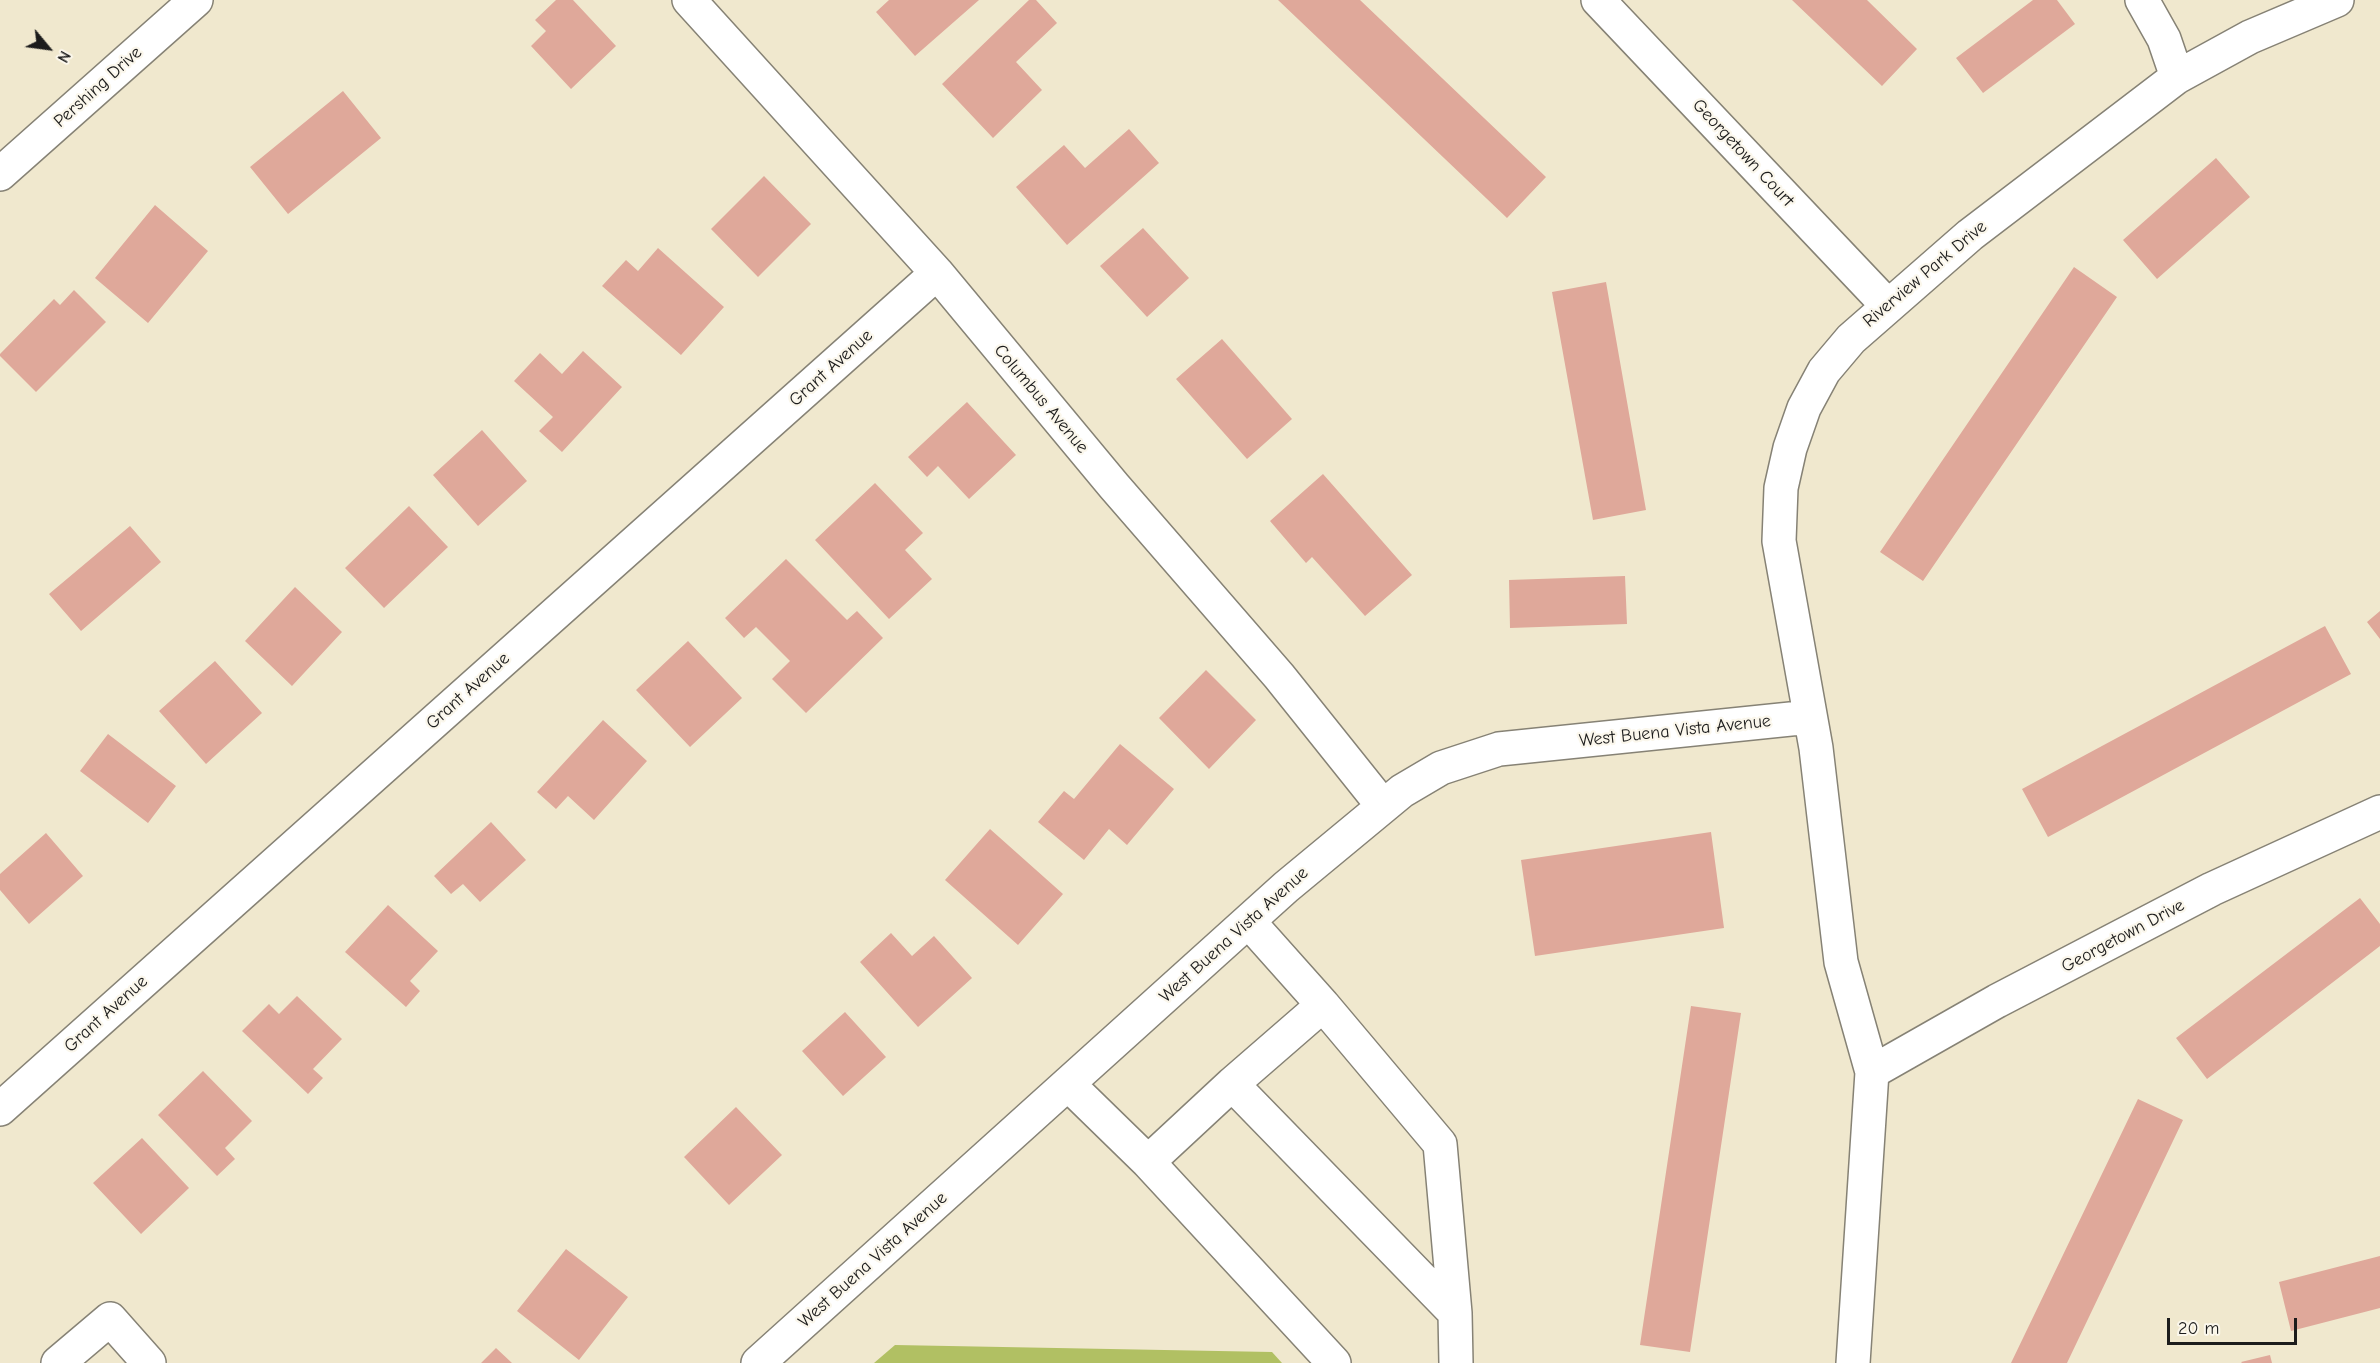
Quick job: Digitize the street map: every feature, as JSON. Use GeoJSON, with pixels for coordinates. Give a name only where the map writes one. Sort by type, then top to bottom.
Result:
{"type":"FeatureCollection","features":[{"type":"Feature","properties":{"kind":"street","name":"Pershing Drive"},"geometry":{"type":"LineString","coordinates":[[0,174],[196,0]]}},
{"type":"Feature","properties":{"kind":"street","name":"Columbus Avenue"},"geometry":{"type":"LineString","coordinates":[[689,0],[937,273],[1106,477],[1279,676],[1383,806]]}},
{"type":"Feature","properties":{"kind":"street","name":"Georgetown Court"},"geometry":{"type":"LineString","coordinates":[[1599,0],[1888,306]]}},
{"type":"Feature","properties":{"kind":"street"},"geometry":{"type":"LineString","coordinates":[[2142,0],[2164,39],[2177,77]]}},
{"type":"Feature","properties":{"kind":"street","name":"Riverview Park Drive"},"geometry":{"type":"LineString","coordinates":[[1810,717],[1779,542],[1781,488],[1790,448],[1804,408],[1824,371],[1851,339],[1970,235],[2177,77],[2250,37],[2337,0]]}},
{"type":"Feature","properties":{"kind":"street","name":"Grant Avenue"},"geometry":{"type":"LineString","coordinates":[[0,1108],[937,273]]}},
{"type":"Feature","properties":{"kind":"street"},"geometry":{"type":"LineString","coordinates":[[1810,717],[1816,748],[1841,962],[1872,1072],[1853,1363]]}},
{"type":"Feature","properties":{"kind":"street","name":"West Buena Vista Avenue"},"geometry":{"type":"LineString","coordinates":[[759,1363],[1286,887],[1401,791],[1441,768],[1499,749],[1810,717]]}},
{"type":"Feature","properties":{"kind":"street","name":"Georgetown Drive"},"geometry":{"type":"LineString","coordinates":[[1872,1072],[1997,1001],[2212,889],[2380,812]]}},
{"type":"Feature","properties":{"kind":"street"},"geometry":{"type":"LineString","coordinates":[[1249,922],[1440,1143],[1455,1314],[1456,1363]]}},
{"type":"Feature","properties":{"kind":"street"},"geometry":{"type":"LineString","coordinates":[[1148,1162],[1232,1084],[1323,1005]]}},
{"type":"Feature","properties":{"kind":"street"},"geometry":{"type":"LineString","coordinates":[[1068,1084],[1148,1162],[1334,1363]]}},
{"type":"Feature","properties":{"kind":"street"},"geometry":{"type":"LineString","coordinates":[[1232,1084],[1455,1314]]}},
{"type":"Feature","properties":{"kind":"street"},"geometry":{"type":"LineString","coordinates":[[58,1363],[110,1319],[149,1363]]}},
{"type":"Feature","properties":{"kind":"green space"},"geometry":{"type":"Polygon","coordinates":[[[895,1345],[1272,1352],[1282,1363],[874,1363],[895,1345]]]}},
{"type":"Feature","properties":{"kind":"building"},"geometry":{"type":"Polygon","coordinates":[[[556,0],[573,0],[616,46],[571,89],[531,46],[546,31],[535,20],[556,0]]]}},
{"type":"Feature","properties":{"kind":"building"},"geometry":{"type":"Polygon","coordinates":[[[889,0],[979,0],[915,56],[876,12],[889,0]]]}},
{"type":"Feature","properties":{"kind":"building"},"geometry":{"type":"Polygon","coordinates":[[[1029,0],[1036,0],[1057,23],[1016,62],[1042,90],[993,138],[942,84],[1029,0]]]}},
{"type":"Feature","properties":{"kind":"building"},"geometry":{"type":"Polygon","coordinates":[[[1278,0],[1360,0],[1546,177],[1507,218],[1278,0]]]}},
{"type":"Feature","properties":{"kind":"building"},"geometry":{"type":"Polygon","coordinates":[[[1792,0],[1867,0],[1917,49],[1882,86],[1792,0]]]}},
{"type":"Feature","properties":{"kind":"building"},"geometry":{"type":"Polygon","coordinates":[[[2033,0],[2057,0],[2075,24],[1983,93],[1956,58],[2033,0]]]}},
{"type":"Feature","properties":{"kind":"building"},"geometry":{"type":"Polygon","coordinates":[[[343,91],[381,138],[288,214],[250,167],[343,91]]]}},
{"type":"Feature","properties":{"kind":"building"},"geometry":{"type":"Polygon","coordinates":[[[1129,129],[1159,163],[1067,245],[1016,187],[1064,145],[1085,168],[1129,129]]]}},
{"type":"Feature","properties":{"kind":"building"},"geometry":{"type":"Polygon","coordinates":[[[2216,158],[2250,197],[2157,279],[2123,240],[2216,158]]]}},
{"type":"Feature","properties":{"kind":"building"},"geometry":{"type":"Polygon","coordinates":[[[764,176],[811,224],[758,277],[711,229],[764,176]]]}},
{"type":"Feature","properties":{"kind":"building"},"geometry":{"type":"Polygon","coordinates":[[[155,205],[208,251],[148,323],[95,278],[155,205]]]}},
{"type":"Feature","properties":{"kind":"building"},"geometry":{"type":"Polygon","coordinates":[[[1143,228],[1189,278],[1147,317],[1100,266],[1143,228]]]}},
{"type":"Feature","properties":{"kind":"building"},"geometry":{"type":"Polygon","coordinates":[[[658,248],[724,307],[681,355],[602,286],[626,260],[638,271],[658,248]]]}},
{"type":"Feature","properties":{"kind":"building"},"geometry":{"type":"Polygon","coordinates":[[[2074,267],[2117,297],[1923,581],[1880,552],[2074,267]]]}},
{"type":"Feature","properties":{"kind":"building"},"geometry":{"type":"Polygon","coordinates":[[[1606,282],[1646,510],[1593,520],[1552,292],[1606,282]]]}},
{"type":"Feature","properties":{"kind":"building"},"geometry":{"type":"Polygon","coordinates":[[[74,290],[106,322],[36,392],[0,354],[54,299],[60,305],[74,290]]]}},
{"type":"Feature","properties":{"kind":"building"},"geometry":{"type":"Polygon","coordinates":[[[1222,339],[1292,419],[1247,459],[1176,379],[1222,339]]]}},
{"type":"Feature","properties":{"kind":"building"},"geometry":{"type":"Polygon","coordinates":[[[583,351],[622,387],[562,452],[539,431],[553,417],[514,381],[540,353],[562,374],[583,351]]]}},
{"type":"Feature","properties":{"kind":"building"},"geometry":{"type":"Polygon","coordinates":[[[967,402],[1016,455],[969,499],[938,466],[927,477],[908,457],[967,402]]]}},
{"type":"Feature","properties":{"kind":"building"},"geometry":{"type":"Polygon","coordinates":[[[482,430],[527,481],[478,526],[433,475],[482,430]]]}},
{"type":"Feature","properties":{"kind":"building"},"geometry":{"type":"Polygon","coordinates":[[[1323,474],[1412,575],[1365,616],[1312,557],[1306,563],[1270,521],[1323,474]]]}},
{"type":"Feature","properties":{"kind":"building"},"geometry":{"type":"Polygon","coordinates":[[[875,483],[923,533],[905,550],[932,579],[889,619],[815,540],[875,483]]]}},
{"type":"Feature","properties":{"kind":"building"},"geometry":{"type":"Polygon","coordinates":[[[409,506],[448,547],[384,608],[345,568],[409,506]]]}},
{"type":"Feature","properties":{"kind":"building"},"geometry":{"type":"Polygon","coordinates":[[[130,526],[161,562],[81,631],[49,594],[130,526]]]}},
{"type":"Feature","properties":{"kind":"building"},"geometry":{"type":"Polygon","coordinates":[[[786,559],[847,620],[857,611],[883,638],[806,713],[772,679],[790,661],[756,627],[744,638],[725,618],[786,559]]]}},
{"type":"Feature","properties":{"kind":"building"},"geometry":{"type":"Polygon","coordinates":[[[1625,576],[1627,624],[1510,628],[1509,580],[1625,576]]]}},
{"type":"Feature","properties":{"kind":"building"},"geometry":{"type":"Polygon","coordinates":[[[295,587],[342,632],[292,686],[245,641],[295,587]]]}},
{"type":"Feature","properties":{"kind":"building"},"geometry":{"type":"Polygon","coordinates":[[[2380,611],[2380,639],[2367,622],[2380,611]]]}},
{"type":"Feature","properties":{"kind":"building"},"geometry":{"type":"Polygon","coordinates":[[[2325,626],[2351,674],[2048,837],[2022,789],[2325,626]]]}},
{"type":"Feature","properties":{"kind":"building"},"geometry":{"type":"Polygon","coordinates":[[[688,641],[742,698],[690,747],[636,690],[688,641]]]}},
{"type":"Feature","properties":{"kind":"building"},"geometry":{"type":"Polygon","coordinates":[[[215,661],[262,713],[206,764],[159,711],[215,661]]]}},
{"type":"Feature","properties":{"kind":"building"},"geometry":{"type":"Polygon","coordinates":[[[1206,670],[1256,720],[1209,769],[1159,718],[1206,670]]]}},
{"type":"Feature","properties":{"kind":"building"},"geometry":{"type":"Polygon","coordinates":[[[603,720],[647,761],[594,820],[568,796],[556,809],[537,792],[603,720]]]}},
{"type":"Feature","properties":{"kind":"building"},"geometry":{"type":"Polygon","coordinates":[[[108,734],[176,786],[148,823],[80,771],[108,734]]]}},
{"type":"Feature","properties":{"kind":"building"},"geometry":{"type":"Polygon","coordinates":[[[1120,744],[1174,789],[1127,845],[1109,829],[1084,860],[1038,822],[1064,791],[1074,799],[1120,744]]]}},
{"type":"Feature","properties":{"kind":"building"},"geometry":{"type":"Polygon","coordinates":[[[491,822],[526,860],[480,902],[463,884],[451,894],[434,876],[491,822]]]}},
{"type":"Feature","properties":{"kind":"building"},"geometry":{"type":"Polygon","coordinates":[[[990,829],[1063,894],[1018,945],[945,880],[990,829]]]}},
{"type":"Feature","properties":{"kind":"building"},"geometry":{"type":"Polygon","coordinates":[[[1711,832],[1724,928],[1535,956],[1521,860],[1711,832]]]}},
{"type":"Feature","properties":{"kind":"building"},"geometry":{"type":"Polygon","coordinates":[[[46,833],[83,876],[29,924],[0,890],[0,874],[46,833]]]}},
{"type":"Feature","properties":{"kind":"building"},"geometry":{"type":"Polygon","coordinates":[[[2360,898],[2380,924],[2380,946],[2207,1079],[2176,1038],[2360,898]]]}},
{"type":"Feature","properties":{"kind":"building"},"geometry":{"type":"Polygon","coordinates":[[[388,905],[438,951],[410,981],[420,991],[406,1007],[345,952],[388,905]]]}},
{"type":"Feature","properties":{"kind":"building"},"geometry":{"type":"Polygon","coordinates":[[[891,933],[912,956],[934,936],[972,978],[918,1027],[860,962],[891,933]]]}},
{"type":"Feature","properties":{"kind":"building"},"geometry":{"type":"Polygon","coordinates":[[[297,996],[342,1039],[313,1069],[323,1078],[308,1094],[242,1031],[269,1004],[279,1014],[297,996]]]}},
{"type":"Feature","properties":{"kind":"building"},"geometry":{"type":"Polygon","coordinates":[[[1691,1006],[1741,1013],[1690,1352],[1640,1345],[1691,1006]]]}},
{"type":"Feature","properties":{"kind":"building"},"geometry":{"type":"Polygon","coordinates":[[[845,1012],[886,1057],[843,1096],[802,1051],[845,1012]]]}},
{"type":"Feature","properties":{"kind":"building"},"geometry":{"type":"Polygon","coordinates":[[[203,1071],[252,1121],[225,1148],[235,1159],[217,1176],[158,1115],[203,1071]]]}},
{"type":"Feature","properties":{"kind":"building"},"geometry":{"type":"Polygon","coordinates":[[[2138,1099],[2183,1120],[2067,1363],[2011,1363],[2138,1099]]]}},
{"type":"Feature","properties":{"kind":"building"},"geometry":{"type":"Polygon","coordinates":[[[736,1107],[782,1155],[729,1205],[684,1157],[736,1107]]]}},
{"type":"Feature","properties":{"kind":"building"},"geometry":{"type":"Polygon","coordinates":[[[142,1138],[189,1188],[141,1234],[93,1183],[142,1138]]]}},
{"type":"Feature","properties":{"kind":"building"},"geometry":{"type":"Polygon","coordinates":[[[566,1249],[628,1297],[579,1360],[517,1311],[566,1249]]]}},
{"type":"Feature","properties":{"kind":"building"},"geometry":{"type":"Polygon","coordinates":[[[2380,1256],[2380,1308],[2291,1331],[2279,1282],[2380,1256]]]}},
{"type":"Feature","properties":{"kind":"building"},"geometry":{"type":"Polygon","coordinates":[[[496,1348],[512,1363],[481,1363],[496,1348]]]}},
{"type":"Feature","properties":{"kind":"building"},"geometry":{"type":"Polygon","coordinates":[[[2270,1355],[2272,1363],[2241,1362],[2270,1355]]]}}]}
